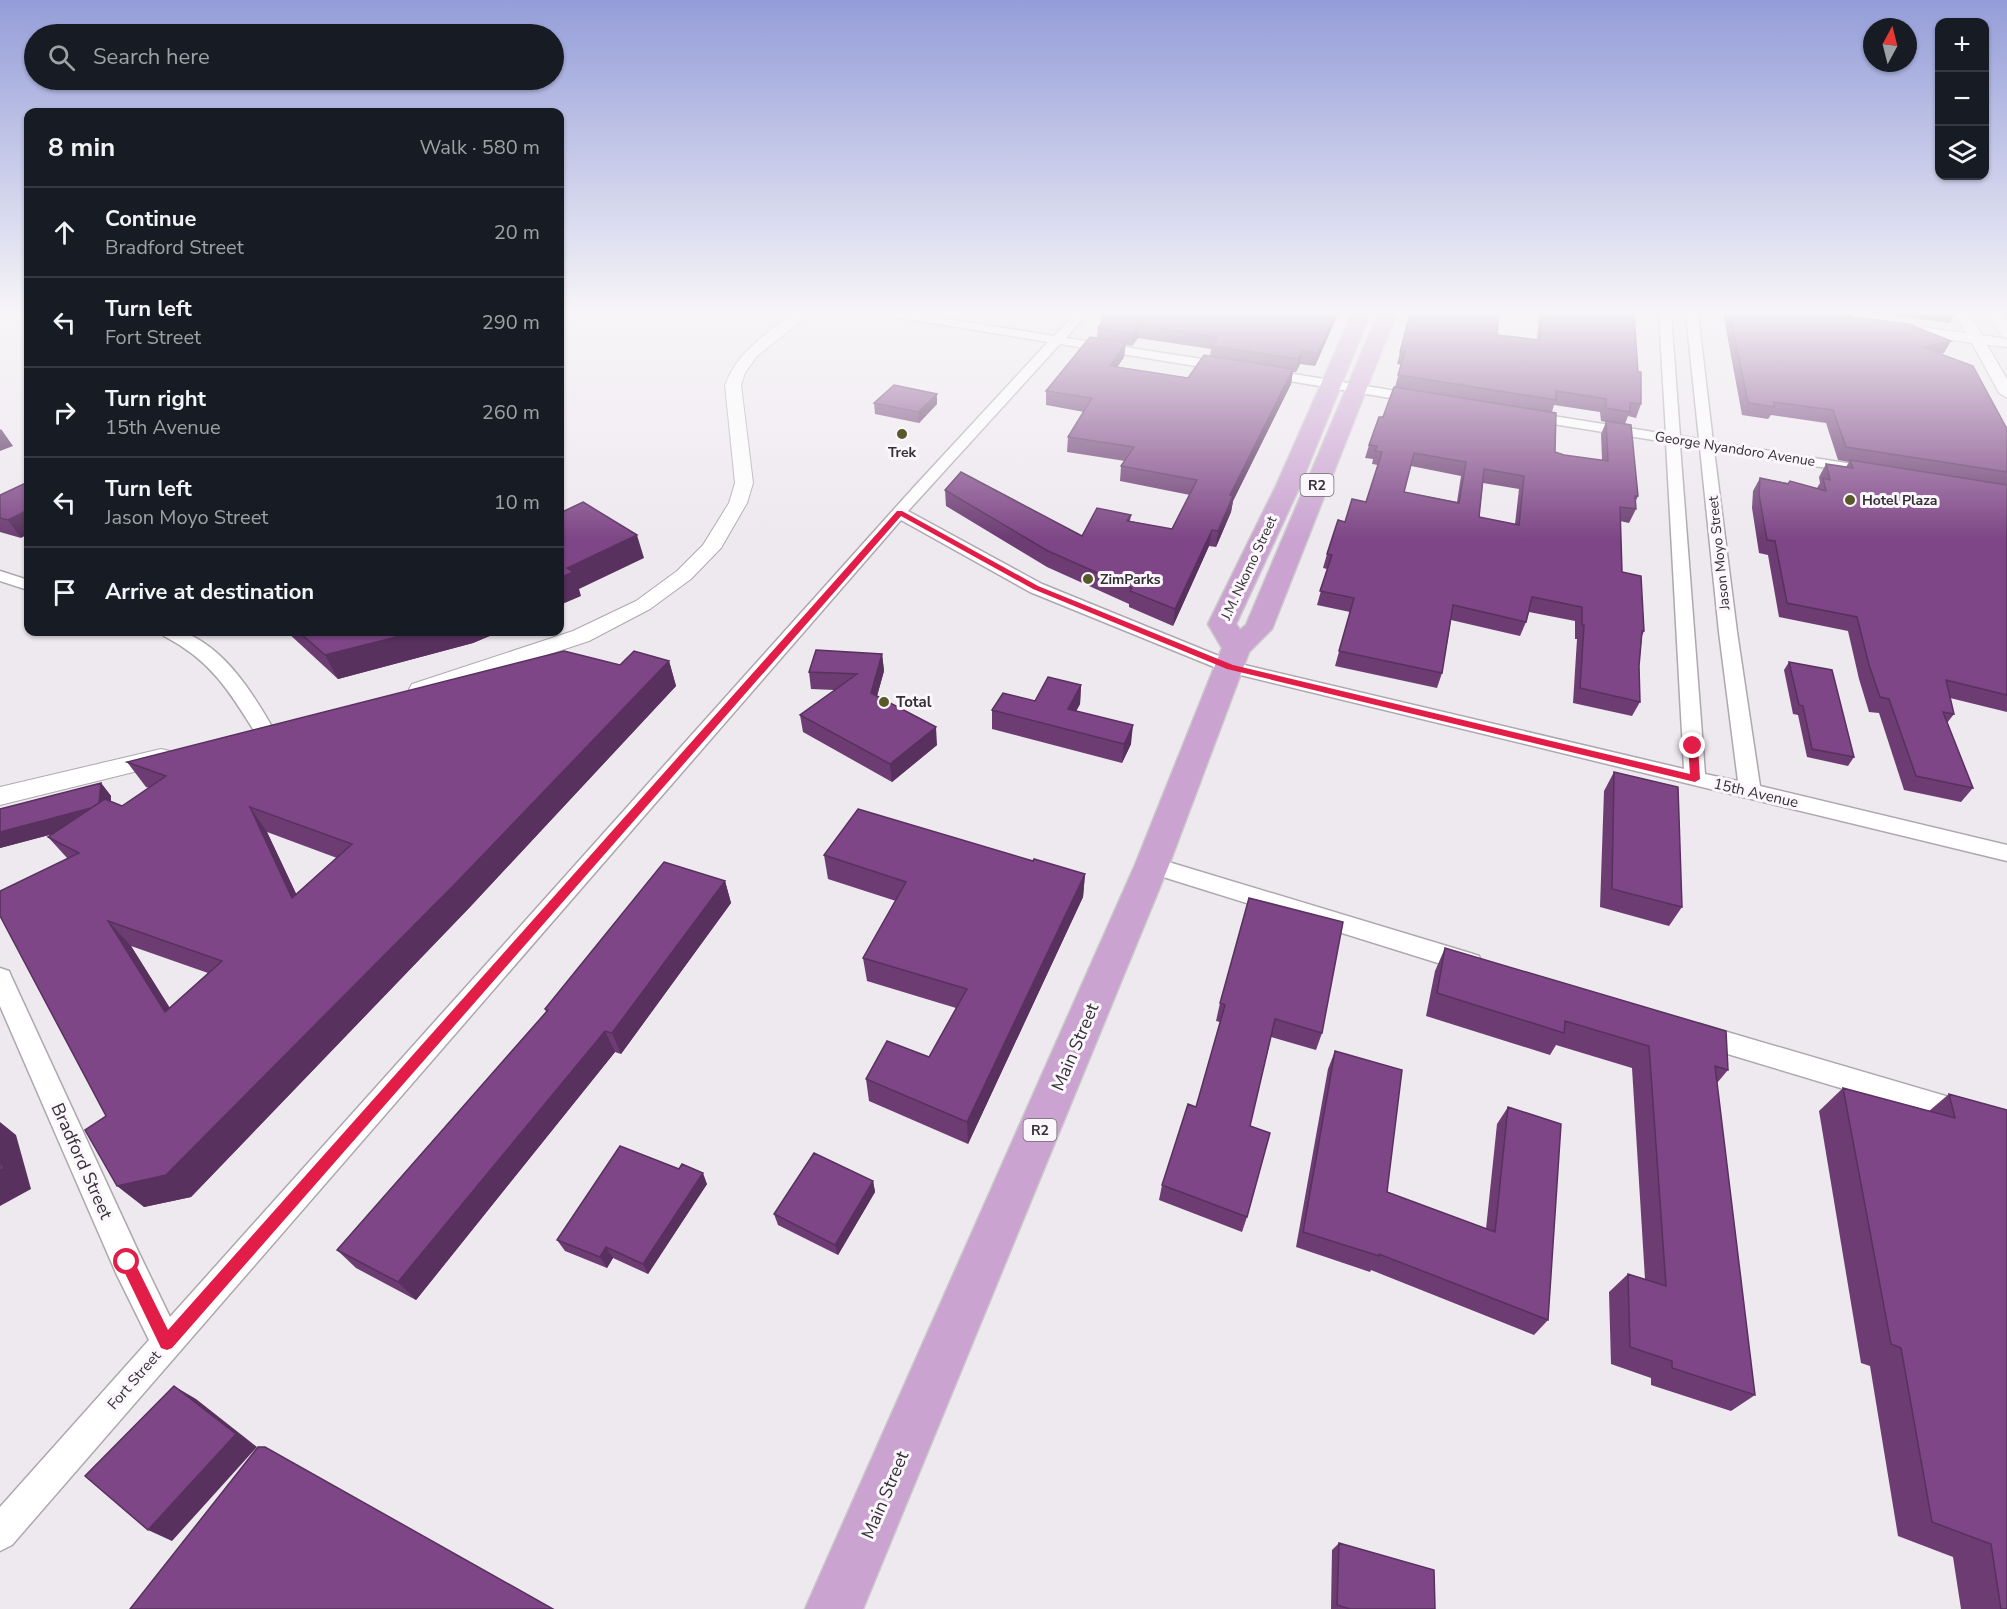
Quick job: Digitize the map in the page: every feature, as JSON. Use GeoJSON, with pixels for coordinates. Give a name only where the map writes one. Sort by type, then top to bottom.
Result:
{"type":"FeatureCollection","features":[{"type":"Feature","properties":{"kind":"highway","name":"J.M. Nkomo Street"},"geometry":{"type":"LineString","coordinates":[[1328,389],[1292,476],[1222,624],[1233,657],[1258,629],[1356,389]]}},
{"type":"Feature","properties":{"kind":"highway","name":"Main Street"},"geometry":{"type":"LineString","coordinates":[[834,1609],[1152,865],[1233,657]]}},
{"type":"Feature","properties":{"kind":"street"},"geometry":{"type":"LineString","coordinates":[[399,694],[502,663],[580,636],[643,605],[684,575],[711,548],[738,503],[744,483],[733,389]]}},
{"type":"Feature","properties":{"kind":"street","name":"Fort Street"},"geometry":{"type":"LineString","coordinates":[[0,1533],[900,513],[1012,389]]}},
{"type":"Feature","properties":{"kind":"street"},"geometry":{"type":"LineString","coordinates":[[1362,389],[1439,402]]}},
{"type":"Feature","properties":{"kind":"street"},"geometry":{"type":"LineString","coordinates":[[1670,389],[1695,779]]}},
{"type":"Feature","properties":{"kind":"street","name":"Jason Moyo Street"},"geometry":{"type":"LineString","coordinates":[[1701,389],[1728,632],[1750,791]]}},
{"type":"Feature","properties":{"kind":"street","name":"George Nyandoro Avenue"},"geometry":{"type":"LineString","coordinates":[[1519,415],[1870,471]]}},
{"type":"Feature","properties":{"kind":"street","name":"15th Avenue"},"geometry":{"type":"LineString","coordinates":[[900,513],[1035,588],[1233,657],[1695,779],[2007,853]]}},
{"type":"Feature","properties":{"kind":"street"},"geometry":{"type":"LineString","coordinates":[[0,576],[24,584]]}},
{"type":"Feature","properties":{"kind":"street"},"geometry":{"type":"LineString","coordinates":[[176,636],[205,654],[231,678],[251,706],[265,732]]}},
{"type":"Feature","properties":{"kind":"street"},"geometry":{"type":"LineString","coordinates":[[242,737],[287,726]]}},
{"type":"Feature","properties":{"kind":"street"},"geometry":{"type":"LineString","coordinates":[[0,796],[184,752]]}},
{"type":"Feature","properties":{"kind":"street"},"geometry":{"type":"LineString","coordinates":[[1152,865],[1496,972]]}},
{"type":"Feature","properties":{"kind":"street","name":"Bradford Street"},"geometry":{"type":"LineString","coordinates":[[0,978],[127,1262],[167,1343]]}},
{"type":"Feature","properties":{"kind":"street"},"geometry":{"type":"LineString","coordinates":[[1680,1028],[2007,1126]]}},
{"type":"Feature","properties":{"kind":"building"},"geometry":{"type":"Polygon","coordinates":[[[889,389],[914,389],[937,394],[918,412],[874,403],[889,389]]]}},
{"type":"Feature","properties":{"kind":"building"},"geometry":{"type":"Polygon","coordinates":[[[1048,389],[1283,389],[1230,495],[1233,496],[1218,531],[1212,530],[1175,609],[1130,591],[1132,588],[1048,551],[945,490],[961,472],[1082,536],[1097,508],[1131,515],[1127,521],[1172,529],[1197,480],[1121,466],[1134,447],[1068,437],[1092,398],[1046,391],[1048,389]]]}},
{"type":"Feature","properties":{"kind":"building"},"geometry":{"type":"Polygon","coordinates":[[[1393,389],[1407,389],[1556,413],[1555,452],[1608,461],[1606,421],[1631,425],[1638,496],[1635,496],[1636,509],[1620,507],[1622,572],[1641,576],[1644,631],[1642,631],[1639,666],[1640,702],[1580,688],[1584,625],[1582,625],[1582,607],[1532,597],[1526,622],[1453,605],[1442,673],[1339,651],[1354,598],[1320,591],[1332,555],[1327,554],[1338,520],[1345,522],[1352,499],[1366,502],[1382,452],[1375,451],[1377,446],[1369,445],[1379,417],[1383,417],[1393,389]],[[1414,453],[1404,492],[1459,503],[1466,462],[1414,453]],[[1484,469],[1479,517],[1519,525],[1524,476],[1484,469]]]}},
{"type":"Feature","properties":{"kind":"building"},"geometry":{"type":"Polygon","coordinates":[[[1487,389],[1641,389],[1641,404],[1630,403],[1630,412],[1606,408],[1606,399],[1556,391],[1556,400],[1487,389]]]}},
{"type":"Feature","properties":{"kind":"building"},"geometry":{"type":"Polygon","coordinates":[[[1745,389],[1985,389],[2007,429],[2007,472],[1846,447],[1833,410],[1773,402],[1775,407],[1748,403],[1745,389]]]}},
{"type":"Feature","properties":{"kind":"building"},"geometry":{"type":"Polygon","coordinates":[[[1850,460],[2007,485],[2007,695],[1946,680],[1954,714],[1943,712],[1973,788],[1916,776],[1889,699],[1880,697],[1857,617],[1787,603],[1775,541],[1767,540],[1759,495],[1760,478],[1788,484],[1790,481],[1826,491],[1823,478],[1830,480],[1826,464],[1853,468],[1850,460]]]}},
{"type":"Feature","properties":{"kind":"building"},"geometry":{"type":"Polygon","coordinates":[[[24,484],[24,512],[8,520],[0,518],[0,495],[24,484]]]}},
{"type":"Feature","properties":{"kind":"building"},"geometry":{"type":"Polygon","coordinates":[[[583,502],[637,535],[567,568],[573,572],[564,576],[564,511],[583,502]]]}},
{"type":"Feature","properties":{"kind":"building"},"geometry":{"type":"Polygon","coordinates":[[[304,636],[400,636],[325,655],[304,636]]]}},
{"type":"Feature","properties":{"kind":"building"},"geometry":{"type":"Polygon","coordinates":[[[816,650],[882,654],[871,693],[936,727],[890,764],[800,715],[857,674],[809,672],[816,650]]]}},
{"type":"Feature","properties":{"kind":"building"},"geometry":{"type":"Polygon","coordinates":[[[564,651],[620,665],[634,651],[669,661],[457,882],[166,1175],[117,1186],[85,1130],[106,1116],[0,916],[0,891],[79,853],[48,837],[105,799],[122,806],[166,776],[127,762],[564,651]],[[250,807],[292,898],[352,844],[250,807]],[[108,921],[165,1012],[222,961],[108,921]]]}},
{"type":"Feature","properties":{"kind":"building"},"geometry":{"type":"Polygon","coordinates":[[[1789,662],[1832,670],[1854,757],[1812,749],[1803,706],[1799,705],[1789,662]]]}},
{"type":"Feature","properties":{"kind":"building"},"geometry":{"type":"Polygon","coordinates":[[[1048,677],[1081,685],[1068,709],[1133,725],[1124,744],[992,710],[1003,693],[1035,701],[1048,677]]]}},
{"type":"Feature","properties":{"kind":"building"},"geometry":{"type":"Polygon","coordinates":[[[1614,772],[1678,787],[1682,907],[1612,889],[1614,772]]]}},
{"type":"Feature","properties":{"kind":"building"},"geometry":{"type":"Polygon","coordinates":[[[101,783],[99,803],[91,808],[0,832],[0,809],[101,783]]]}},
{"type":"Feature","properties":{"kind":"building"},"geometry":{"type":"Polygon","coordinates":[[[858,809],[1033,861],[1034,859],[1085,874],[967,1122],[866,1079],[887,1041],[929,1057],[967,989],[863,958],[906,882],[824,855],[858,809]]]}},
{"type":"Feature","properties":{"kind":"building"},"geometry":{"type":"Polygon","coordinates":[[[664,862],[725,881],[612,1033],[605,1031],[398,1282],[337,1250],[548,1010],[545,1009],[664,862]]]}},
{"type":"Feature","properties":{"kind":"building"},"geometry":{"type":"Polygon","coordinates":[[[1249,898],[1343,922],[1322,1033],[1275,1019],[1250,1126],[1270,1133],[1247,1217],[1162,1185],[1188,1104],[1196,1107],[1225,1005],[1220,1003],[1249,898]]]}},
{"type":"Feature","properties":{"kind":"building"},"geometry":{"type":"Polygon","coordinates":[[[1445,948],[1726,1031],[1728,1070],[1715,1066],[1755,1395],[1672,1368],[1672,1361],[1630,1347],[1628,1274],[1666,1286],[1649,1046],[1565,1021],[1564,1033],[1437,993],[1445,948]]]}},
{"type":"Feature","properties":{"kind":"building"},"geometry":{"type":"Polygon","coordinates":[[[1335,1051],[1402,1070],[1387,1192],[1495,1232],[1508,1107],[1561,1124],[1548,1320],[1379,1254],[1379,1256],[1303,1232],[1335,1051]]]}},
{"type":"Feature","properties":{"kind":"building"},"geometry":{"type":"Polygon","coordinates":[[[1843,1088],[1955,1118],[1949,1094],[2007,1110],[2007,1609],[2001,1609],[1991,1544],[1932,1522],[1901,1348],[1891,1344],[1843,1088]]]}},
{"type":"Feature","properties":{"kind":"building"},"geometry":{"type":"Polygon","coordinates":[[[620,1146],[679,1169],[682,1164],[703,1173],[643,1264],[606,1247],[600,1257],[557,1240],[620,1146]]]}},
{"type":"Feature","properties":{"kind":"building"},"geometry":{"type":"Polygon","coordinates":[[[814,1153],[873,1181],[835,1245],[774,1214],[814,1153]]]}},
{"type":"Feature","properties":{"kind":"building"},"geometry":{"type":"Polygon","coordinates":[[[174,1386],[236,1434],[148,1530],[85,1476],[174,1386]]]}},
{"type":"Feature","properties":{"kind":"building"},"geometry":{"type":"Polygon","coordinates":[[[258,1447],[265,1447],[553,1609],[130,1609],[258,1447]]]}},
{"type":"Feature","properties":{"kind":"building"},"geometry":{"type":"Polygon","coordinates":[[[1339,1543],[1434,1570],[1435,1609],[1350,1609],[1337,1605],[1339,1543]]]}},
{"type":"Feature","properties":{"kind":"place","name":"Trek"},"geometry":{"type":"Point","coordinates":[902,434]}},
{"type":"Feature","properties":{"kind":"place","name":"Hotel Plaza"},"geometry":{"type":"Point","coordinates":[1850,500]}},
{"type":"Feature","properties":{"kind":"place","name":"ZimParks"},"geometry":{"type":"Point","coordinates":[1088,579]}},
{"type":"Feature","properties":{"kind":"place","name":"Total"},"geometry":{"type":"Point","coordinates":[884,702]}},
{"type":"Feature","properties":{"kind":"route"},"geometry":{"type":"LineString","coordinates":[[127,1262],[167,1343],[900,513],[1035,588],[1230,667],[1695,779],[1693,746]]}}]}
